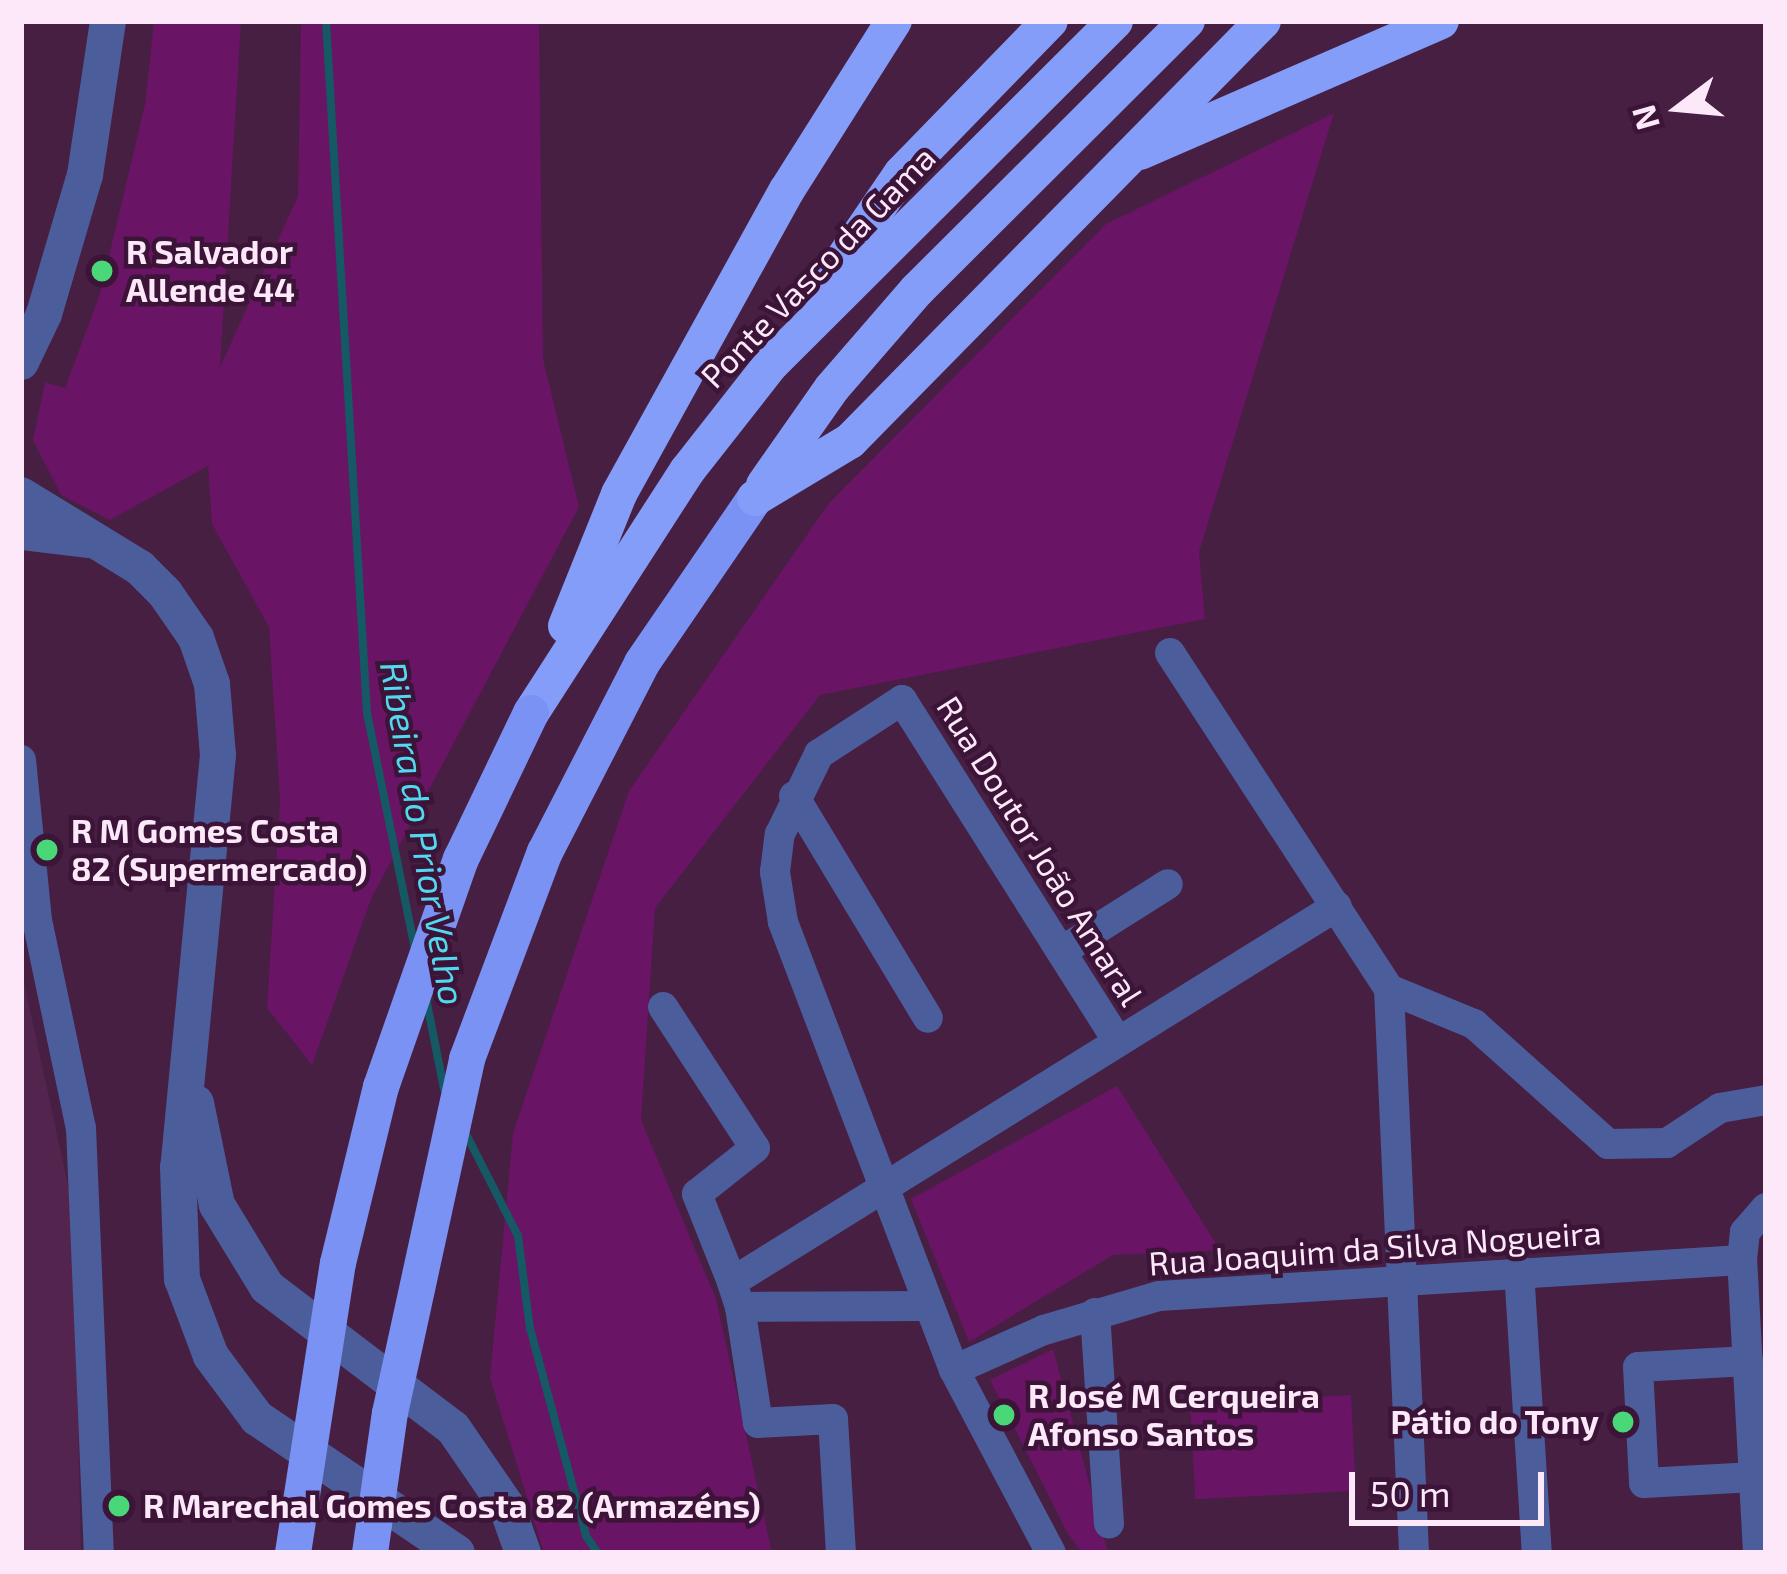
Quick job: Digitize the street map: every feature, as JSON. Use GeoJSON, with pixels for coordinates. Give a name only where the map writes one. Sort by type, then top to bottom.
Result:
{"type":"FeatureCollection","features":[{"type":"Feature","properties":{"kind":"highway"},"geometry":{"type":"LineString","coordinates":[[293,1553],[338,1263],[381,1087],[461,859],[531,713],[619,494],[787,190],[894,21]]}},
{"type":"Feature","properties":{"kind":"highway"},"geometry":{"type":"LineString","coordinates":[[770,365],[902,173],[1050,21]]}},
{"type":"Feature","properties":{"kind":"highway","name":"Ponte Vasco da Gama"},"geometry":{"type":"LineString","coordinates":[[531,713],[662,507],[770,365],[1115,21]]}},
{"type":"Feature","properties":{"kind":"highway"},"geometry":{"type":"LineString","coordinates":[[370,1553],[390,1414],[467,1059],[545,852],[642,663],[832,388],[917,290],[1187,21]]}},
{"type":"Feature","properties":{"kind":"highway"},"geometry":{"type":"LineString","coordinates":[[754,498],[850,441],[1120,160],[1263,21]]}},
{"type":"Feature","properties":{"kind":"highway"},"geometry":{"type":"LineString","coordinates":[[1120,160],[1441,21]]}},
{"type":"Feature","properties":{"kind":"street"},"geometry":{"type":"LineString","coordinates":[[21,362],[86,175],[108,21]]}},
{"type":"Feature","properties":{"kind":"street"},"geometry":{"type":"LineString","coordinates":[[21,495],[165,593],[196,638],[212,684],[218,755],[192,1082],[178,1167],[182,1279],[211,1355],[256,1418],[457,1553]]}},
{"type":"Feature","properties":{"kind":"street"},"geometry":{"type":"LineString","coordinates":[[30,541],[91,540]]}},
{"type":"Feature","properties":{"kind":"street"},"geometry":{"type":"LineString","coordinates":[[1170,652],[1388,988],[1414,1553]]}},
{"type":"Feature","properties":{"kind":"street","name":"Rua Doutor João Amaral"},"geometry":{"type":"LineString","coordinates":[[794,796],[838,737],[902,700],[1117,1040]]}},
{"type":"Feature","properties":{"kind":"street"},"geometry":{"type":"LineString","coordinates":[[21,760],[37,920],[81,1128],[99,1553]]}},
{"type":"Feature","properties":{"kind":"street"},"geometry":{"type":"LineString","coordinates":[[794,796],[928,1018]]}},
{"type":"Feature","properties":{"kind":"street"},"geometry":{"type":"LineString","coordinates":[[794,796],[776,854],[778,904],[954,1370],[1051,1553]]}},
{"type":"Feature","properties":{"kind":"street"},"geometry":{"type":"LineString","coordinates":[[1062,951],[1168,884]]}},
{"type":"Feature","properties":{"kind":"street"},"geometry":{"type":"LineString","coordinates":[[736,1294],[882,1184],[1337,906]]}},
{"type":"Feature","properties":{"kind":"street"},"geometry":{"type":"LineString","coordinates":[[1388,988],[1474,1024],[1608,1144],[1667,1143],[1720,1108],[1766,1100]]}},
{"type":"Feature","properties":{"kind":"street"},"geometry":{"type":"LineString","coordinates":[[664,1007],[754,1148],[697,1194],[736,1294],[758,1423],[833,1419],[842,1553]]}},
{"type":"Feature","properties":{"kind":"street"},"geometry":{"type":"LineString","coordinates":[[192,1082],[217,1204],[267,1287],[453,1428],[506,1504],[523,1553]]}},
{"type":"Feature","properties":{"kind":"street"},"geometry":{"type":"LineString","coordinates":[[1758,1553],[1742,1260],[1745,1232],[1766,1208]]}},
{"type":"Feature","properties":{"kind":"street","name":"Rua Joaquim da Silva Nogueira"},"geometry":{"type":"LineString","coordinates":[[954,1370],[1095,1313],[1159,1296],[1519,1270],[1742,1260]]}},
{"type":"Feature","properties":{"kind":"street"},"geometry":{"type":"LineString","coordinates":[[1519,1270],[1537,1553]]}},
{"type":"Feature","properties":{"kind":"street"},"geometry":{"type":"LineString","coordinates":[[736,1294],[929,1306]]}},
{"type":"Feature","properties":{"kind":"street"},"geometry":{"type":"LineString","coordinates":[[1095,1313],[1109,1524]]}},
{"type":"Feature","properties":{"kind":"street"},"geometry":{"type":"LineString","coordinates":[[1748,1361],[1638,1366],[1644,1483],[1754,1478]]}},
{"type":"Feature","properties":{"kind":"shaded area"},"geometry":{"type":"Polygon","coordinates":[[[154,21],[241,21],[220,367],[298,196],[301,21],[539,21],[543,359],[579,507],[371,899],[312,1065],[267,1008],[280,801],[269,627],[212,524],[208,466],[110,520],[61,495],[33,440],[45,382],[65,388],[100,294],[145,104],[154,21]]]}},
{"type":"Feature","properties":{"kind":"shaded area"},"geometry":{"type":"Polygon","coordinates":[[[1334,113],[1199,552],[1205,619],[820,695],[655,908],[641,1120],[716,1299],[772,1553],[544,1553],[490,1378],[513,1133],[629,791],[829,503],[1106,224],[1334,113]]]}},
{"type":"Feature","properties":{"kind":"shaded area"},"geometry":{"type":"Polygon","coordinates":[[[21,968],[73,1208],[81,1553],[21,1553],[21,968]]]}},
{"type":"Feature","properties":{"kind":"shaded area"},"geometry":{"type":"Polygon","coordinates":[[[1117,1086],[1220,1250],[1113,1255],[969,1342],[911,1199],[1117,1086]]]}},
{"type":"Feature","properties":{"kind":"shaded area"},"geometry":{"type":"Polygon","coordinates":[[[1053,1349],[1108,1553],[1082,1553],[1067,1532],[990,1380],[1053,1349]]]}},
{"type":"Feature","properties":{"kind":"shaded area"},"geometry":{"type":"Polygon","coordinates":[[[1351,1395],[1356,1491],[1195,1499],[1190,1403],[1351,1395]]]}},
{"type":"Feature","properties":{"kind":"waterway","name":"Ribeira do Prior Velho"},"geometry":{"type":"LineString","coordinates":[[326,21],[367,713],[415,948]]}},
{"type":"Feature","properties":{"kind":"waterway","name":"Ribeira do Prior Velho"},"geometry":{"type":"LineString","coordinates":[[426,998],[444,1089]]}},
{"type":"Feature","properties":{"kind":"waterway","name":"Ribeira do Prior Velho"},"geometry":{"type":"LineString","coordinates":[[464,1130],[518,1236],[530,1328],[586,1536],[598,1553]]}},
{"type":"Feature","properties":{"kind":"place","name":"R Salvador Allende 44"},"geometry":{"type":"Point","coordinates":[102,271]}},
{"type":"Feature","properties":{"kind":"place","name":"R M Gomes Costa 82 (Supermercado)"},"geometry":{"type":"Point","coordinates":[47,850]}},
{"type":"Feature","properties":{"kind":"place","name":"R José M Cerqueira Afonso Santos"},"geometry":{"type":"Point","coordinates":[1004,1415]}},
{"type":"Feature","properties":{"kind":"place","name":"Pátio do Tony"},"geometry":{"type":"Point","coordinates":[1623,1422]}},
{"type":"Feature","properties":{"kind":"place","name":"R Marechal Gomes Costa 82 (Armazéns)"},"geometry":{"type":"Point","coordinates":[119,1506]}}]}
